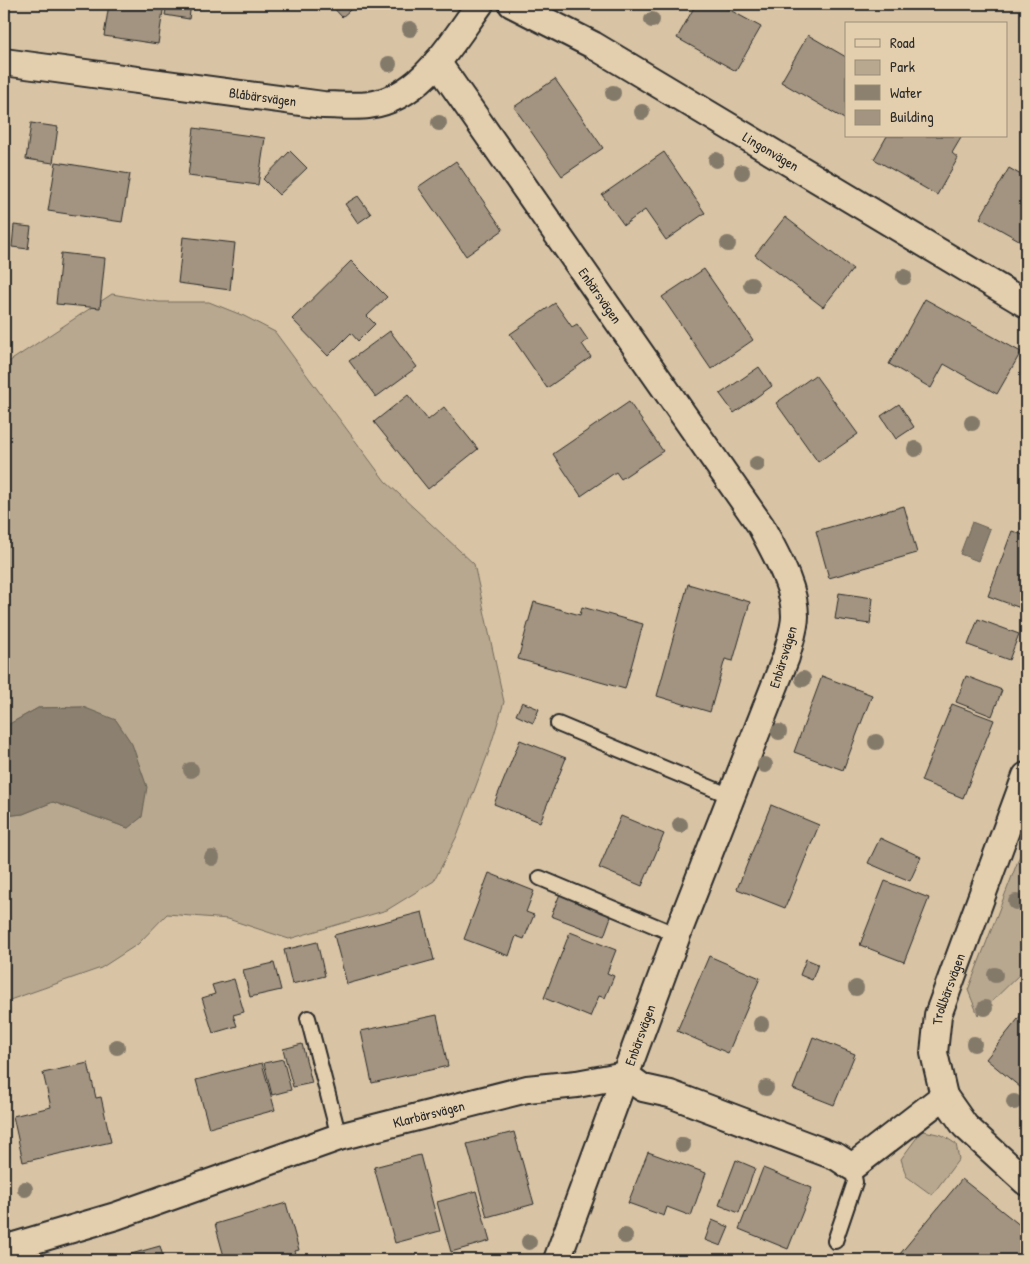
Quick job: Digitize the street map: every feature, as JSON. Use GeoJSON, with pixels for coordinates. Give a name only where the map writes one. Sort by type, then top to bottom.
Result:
{"type":"FeatureCollection","features":[{"type":"Feature","properties":{"kind":"street","name":"Blåbärsvägen"},"geometry":{"type":"LineString","coordinates":[[4,62],[323,105],[368,106],[386,102],[415,85],[437,62],[480,4]]}},
{"type":"Feature","properties":{"kind":"street","name":"Lingonvägen"},"geometry":{"type":"LineString","coordinates":[[512,4],[592,45],[1026,304]]}},
{"type":"Feature","properties":{"kind":"street","name":"Enbärsvägen"},"geometry":{"type":"LineString","coordinates":[[437,62],[751,512],[778,560],[790,591],[795,614],[786,657],[677,935],[556,1260]]}},
{"type":"Feature","properties":{"kind":"street","name":"Trollbärsvägen"},"geometry":{"type":"LineString","coordinates":[[944,1096],[934,1053],[938,1015],[1026,776]]}},
{"type":"Feature","properties":{"kind":"street"},"geometry":{"type":"LineString","coordinates":[[625,1075],[643,1088],[670,1094],[837,1157],[852,1167],[944,1096],[965,1126],[1026,1182]]}},
{"type":"Feature","properties":{"kind":"street","name":"Klarbärsvägen"},"geometry":{"type":"LineString","coordinates":[[4,1249],[116,1216],[339,1137],[527,1089],[577,1084],[625,1075]]}},
{"type":"Feature","properties":{"kind":"lane"},"geometry":{"type":"LineString","coordinates":[[558,724],[732,797]]}},
{"type":"Feature","properties":{"kind":"lane"},"geometry":{"type":"LineString","coordinates":[[540,878],[677,935]]}},
{"type":"Feature","properties":{"kind":"lane"},"geometry":{"type":"LineString","coordinates":[[308,1018],[339,1137]]}},
{"type":"Feature","properties":{"kind":"lane"},"geometry":{"type":"LineString","coordinates":[[835,1241],[855,1182],[852,1167]]}},
{"type":"Feature","properties":{"kind":"green space"},"geometry":{"type":"Polygon","coordinates":[[[112,294],[159,302],[209,302],[244,316],[275,332],[385,481],[474,564],[504,702],[489,751],[458,834],[434,881],[387,910],[289,939],[228,919],[167,914],[138,944],[101,968],[4,1002],[4,816],[23,814],[53,802],[128,828],[83,707],[38,708],[4,727],[4,365],[112,294]]]}},
{"type":"Feature","properties":{"kind":"green space"},"geometry":{"type":"Polygon","coordinates":[[[1026,840],[1026,968],[978,1015],[968,990],[1026,840]]]}},
{"type":"Feature","properties":{"kind":"green space"},"geometry":{"type":"Polygon","coordinates":[[[921,1132],[942,1135],[956,1144],[959,1159],[932,1195],[906,1176],[901,1159],[921,1132]]]}},
{"type":"Feature","properties":{"kind":"water"},"geometry":{"type":"Polygon","coordinates":[[[972,522],[990,529],[978,561],[960,554],[972,522]]]}},
{"type":"Feature","properties":{"kind":"water"},"geometry":{"type":"Polygon","coordinates":[[[83,707],[116,720],[132,744],[147,787],[142,817],[128,828],[53,802],[23,814],[4,816],[4,727],[38,708],[83,707]]]}},
{"type":"Feature","properties":{"kind":"building"},"geometry":{"type":"Polygon","coordinates":[[[109,4],[164,4],[158,44],[104,36],[109,4]]]}},
{"type":"Feature","properties":{"kind":"building"},"geometry":{"type":"Polygon","coordinates":[[[167,4],[191,4],[189,19],[165,15],[167,4]]]}},
{"type":"Feature","properties":{"kind":"building"},"geometry":{"type":"Polygon","coordinates":[[[330,4],[357,4],[342,17],[330,4]]]}},
{"type":"Feature","properties":{"kind":"building"},"geometry":{"type":"Polygon","coordinates":[[[696,4],[719,4],[761,27],[736,71],[677,38],[696,4]]]}},
{"type":"Feature","properties":{"kind":"building"},"geometry":{"type":"Polygon","coordinates":[[[808,35],[845,56],[845,119],[781,82],[808,35]]]}},
{"type":"Feature","properties":{"kind":"building"},"geometry":{"type":"Polygon","coordinates":[[[555,79],[603,148],[562,176],[514,107],[555,79]]]}},
{"type":"Feature","properties":{"kind":"building"},"geometry":{"type":"Polygon","coordinates":[[[31,123],[58,127],[53,163],[26,159],[31,123]]]}},
{"type":"Feature","properties":{"kind":"building"},"geometry":{"type":"Polygon","coordinates":[[[194,128],[265,138],[258,185],[188,176],[194,128]]]}},
{"type":"Feature","properties":{"kind":"building"},"geometry":{"type":"Polygon","coordinates":[[[886,138],[961,138],[952,153],[958,158],[937,195],[874,159],[886,138]]]}},
{"type":"Feature","properties":{"kind":"building"},"geometry":{"type":"Polygon","coordinates":[[[290,151],[307,168],[279,195],[263,179],[290,151]]]}},
{"type":"Feature","properties":{"kind":"building"},"geometry":{"type":"Polygon","coordinates":[[[664,152],[705,213],[666,240],[645,210],[624,225],[602,195],[664,152]]]}},
{"type":"Feature","properties":{"kind":"building"},"geometry":{"type":"Polygon","coordinates":[[[456,161],[503,230],[466,256],[418,187],[456,161]]]}},
{"type":"Feature","properties":{"kind":"building"},"geometry":{"type":"Polygon","coordinates":[[[56,162],[130,174],[122,222],[48,211],[56,162]]]}},
{"type":"Feature","properties":{"kind":"building"},"geometry":{"type":"Polygon","coordinates":[[[1009,168],[1026,178],[1026,244],[980,218],[1009,168]]]}},
{"type":"Feature","properties":{"kind":"building"},"geometry":{"type":"Polygon","coordinates":[[[358,196],[371,214],[358,223],[345,204],[358,196]]]}},
{"type":"Feature","properties":{"kind":"building"},"geometry":{"type":"Polygon","coordinates":[[[785,217],[853,269],[823,307],[755,255],[785,217]]]}},
{"type":"Feature","properties":{"kind":"building"},"geometry":{"type":"Polygon","coordinates":[[[14,225],[31,227],[28,249],[12,247],[14,225]]]}},
{"type":"Feature","properties":{"kind":"building"},"geometry":{"type":"Polygon","coordinates":[[[183,237],[235,243],[230,290],[178,283],[183,237]]]}},
{"type":"Feature","properties":{"kind":"building"},"geometry":{"type":"Polygon","coordinates":[[[61,253],[105,258],[100,308],[56,304],[61,253]]]}},
{"type":"Feature","properties":{"kind":"building"},"geometry":{"type":"Polygon","coordinates":[[[351,261],[387,297],[367,316],[375,324],[358,341],[351,333],[328,356],[292,319],[351,261]]]}},
{"type":"Feature","properties":{"kind":"building"},"geometry":{"type":"Polygon","coordinates":[[[704,269],[753,340],[711,369],[662,297],[704,269]]]}},
{"type":"Feature","properties":{"kind":"building"},"geometry":{"type":"Polygon","coordinates":[[[925,299],[1021,352],[997,394],[944,364],[931,388],[889,364],[925,299]]]}},
{"type":"Feature","properties":{"kind":"building"},"geometry":{"type":"Polygon","coordinates":[[[555,303],[572,327],[577,324],[588,340],[582,344],[591,357],[547,388],[510,334],[555,303]]]}},
{"type":"Feature","properties":{"kind":"building"},"geometry":{"type":"Polygon","coordinates":[[[390,331],[417,367],[376,397],[349,361],[390,331]]]}},
{"type":"Feature","properties":{"kind":"building"},"geometry":{"type":"Polygon","coordinates":[[[759,367],[772,386],[734,413],[720,394],[759,367]]]}},
{"type":"Feature","properties":{"kind":"building"},"geometry":{"type":"Polygon","coordinates":[[[815,375],[858,434],[818,462],[776,403],[815,375]]]}},
{"type":"Feature","properties":{"kind":"building"},"geometry":{"type":"Polygon","coordinates":[[[408,395],[428,420],[444,407],[478,449],[428,489],[374,422],[408,395]]]}},
{"type":"Feature","properties":{"kind":"building"},"geometry":{"type":"Polygon","coordinates":[[[629,402],[663,451],[621,479],[616,472],[581,496],[553,454],[629,402]]]}},
{"type":"Feature","properties":{"kind":"building"},"geometry":{"type":"Polygon","coordinates":[[[899,404],[914,427],[896,439],[881,416],[899,404]]]}},
{"type":"Feature","properties":{"kind":"building"},"geometry":{"type":"Polygon","coordinates":[[[904,506],[917,553],[829,578],[816,531],[904,506]]]}},
{"type":"Feature","properties":{"kind":"building"},"geometry":{"type":"Polygon","coordinates":[[[1012,531],[1026,536],[1026,610],[988,596],[1012,531]]]}},
{"type":"Feature","properties":{"kind":"building"},"geometry":{"type":"Polygon","coordinates":[[[688,584],[750,602],[733,661],[725,659],[710,712],[657,696],[688,584]]]}},
{"type":"Feature","properties":{"kind":"building"},"geometry":{"type":"Polygon","coordinates":[[[839,593],[873,598],[870,624],[835,619],[839,593]]]}},
{"type":"Feature","properties":{"kind":"building"},"geometry":{"type":"Polygon","coordinates":[[[534,602],[580,615],[582,607],[643,624],[625,689],[518,659],[534,602]]]}},
{"type":"Feature","properties":{"kind":"building"},"geometry":{"type":"Polygon","coordinates":[[[978,619],[1019,634],[1009,660],[968,645],[978,619]]]}},
{"type":"Feature","properties":{"kind":"building"},"geometry":{"type":"Polygon","coordinates":[[[822,676],[872,695],[843,770],[794,752],[822,676]]]}},
{"type":"Feature","properties":{"kind":"building"},"geometry":{"type":"Polygon","coordinates":[[[966,676],[1002,690],[992,716],[956,702],[966,676]]]}},
{"type":"Feature","properties":{"kind":"building"},"geometry":{"type":"Polygon","coordinates":[[[522,702],[539,709],[533,723],[516,715],[522,702]]]}},
{"type":"Feature","properties":{"kind":"building"},"geometry":{"type":"Polygon","coordinates":[[[952,704],[994,720],[963,798],[921,781],[952,704]]]}},
{"type":"Feature","properties":{"kind":"building"},"geometry":{"type":"Polygon","coordinates":[[[520,740],[566,758],[540,822],[494,804],[520,740]]]}},
{"type":"Feature","properties":{"kind":"building"},"geometry":{"type":"Polygon","coordinates":[[[771,805],[819,825],[785,908],[737,889],[771,805]]]}},
{"type":"Feature","properties":{"kind":"building"},"geometry":{"type":"Polygon","coordinates":[[[621,816],[664,834],[642,886],[599,868],[621,816]]]}},
{"type":"Feature","properties":{"kind":"building"},"geometry":{"type":"Polygon","coordinates":[[[880,838],[921,857],[910,881],[868,863],[880,838]]]}},
{"type":"Feature","properties":{"kind":"building"},"geometry":{"type":"Polygon","coordinates":[[[489,873],[534,891],[526,912],[534,915],[524,939],[516,936],[509,956],[464,939],[489,873]]]}},
{"type":"Feature","properties":{"kind":"building"},"geometry":{"type":"Polygon","coordinates":[[[885,881],[929,898],[904,962],[860,945],[885,881]]]}},
{"type":"Feature","properties":{"kind":"building"},"geometry":{"type":"Polygon","coordinates":[[[560,894],[612,914],[604,936],[551,916],[560,894]]]}},
{"type":"Feature","properties":{"kind":"building"},"geometry":{"type":"Polygon","coordinates":[[[422,912],[434,960],[347,984],[334,935],[422,912]]]}},
{"type":"Feature","properties":{"kind":"building"},"geometry":{"type":"Polygon","coordinates":[[[570,932],[616,950],[607,973],[614,976],[605,998],[599,996],[590,1017],[544,998],[570,932]]]}},
{"type":"Feature","properties":{"kind":"building"},"geometry":{"type":"Polygon","coordinates":[[[317,942],[325,976],[292,984],[284,950],[317,942]]]}},
{"type":"Feature","properties":{"kind":"building"},"geometry":{"type":"Polygon","coordinates":[[[709,956],[760,978],[728,1053],[677,1031],[709,956]]]}},
{"type":"Feature","properties":{"kind":"building"},"geometry":{"type":"Polygon","coordinates":[[[806,959],[818,964],[812,980],[800,975],[806,959]]]}},
{"type":"Feature","properties":{"kind":"building"},"geometry":{"type":"Polygon","coordinates":[[[274,963],[281,990],[250,997],[243,970],[274,963]]]}},
{"type":"Feature","properties":{"kind":"building"},"geometry":{"type":"Polygon","coordinates":[[[234,979],[244,1012],[233,1015],[237,1026],[213,1033],[202,998],[215,994],[212,985],[234,979]]]}},
{"type":"Feature","properties":{"kind":"building"},"geometry":{"type":"Polygon","coordinates":[[[1026,1009],[1026,1092],[986,1059],[1026,1009]]]}},
{"type":"Feature","properties":{"kind":"building"},"geometry":{"type":"Polygon","coordinates":[[[437,1015],[448,1066],[372,1083],[361,1031],[437,1015]]]}},
{"type":"Feature","properties":{"kind":"building"},"geometry":{"type":"Polygon","coordinates":[[[813,1037],[855,1054],[834,1105],[793,1089],[813,1037]]]}},
{"type":"Feature","properties":{"kind":"building"},"geometry":{"type":"Polygon","coordinates":[[[302,1044],[312,1083],[293,1087],[283,1049],[302,1044]]]}},
{"type":"Feature","properties":{"kind":"building"},"geometry":{"type":"Polygon","coordinates":[[[283,1059],[291,1090],[272,1095],[264,1063],[283,1059]]]}},
{"type":"Feature","properties":{"kind":"building"},"geometry":{"type":"Polygon","coordinates":[[[88,1063],[96,1098],[101,1097],[111,1142],[23,1162],[13,1116],[51,1107],[43,1073],[88,1063]]]}},
{"type":"Feature","properties":{"kind":"building"},"geometry":{"type":"Polygon","coordinates":[[[262,1063],[275,1110],[209,1128],[196,1080],[262,1063]]]}},
{"type":"Feature","properties":{"kind":"building"},"geometry":{"type":"Polygon","coordinates":[[[514,1132],[534,1204],[487,1217],[467,1144],[514,1132]]]}},
{"type":"Feature","properties":{"kind":"building"},"geometry":{"type":"Polygon","coordinates":[[[648,1152],[706,1173],[691,1216],[667,1207],[664,1216],[628,1203],[648,1152]]]}},
{"type":"Feature","properties":{"kind":"building"},"geometry":{"type":"Polygon","coordinates":[[[420,1155],[440,1231],[395,1243],[374,1167],[420,1155]]]}},
{"type":"Feature","properties":{"kind":"building"},"geometry":{"type":"Polygon","coordinates":[[[736,1160],[755,1168],[739,1213],[719,1205],[736,1160]]]}},
{"type":"Feature","properties":{"kind":"building"},"geometry":{"type":"Polygon","coordinates":[[[763,1168],[812,1188],[788,1249],[739,1229],[763,1168]]]}},
{"type":"Feature","properties":{"kind":"building"},"geometry":{"type":"Polygon","coordinates":[[[962,1179],[1026,1230],[1026,1260],[895,1260],[962,1179]]]}},
{"type":"Feature","properties":{"kind":"building"},"geometry":{"type":"Polygon","coordinates":[[[476,1191],[490,1241],[451,1252],[437,1202],[476,1191]]]}},
{"type":"Feature","properties":{"kind":"building"},"geometry":{"type":"Polygon","coordinates":[[[286,1203],[299,1250],[295,1251],[298,1260],[225,1260],[215,1224],[286,1203]]]}},
{"type":"Feature","properties":{"kind":"building"},"geometry":{"type":"Polygon","coordinates":[[[712,1220],[729,1227],[721,1246],[705,1240],[712,1220]]]}},
{"type":"Feature","properties":{"kind":"building"},"geometry":{"type":"Polygon","coordinates":[[[160,1246],[164,1260],[113,1260],[113,1259],[160,1246]]]}}]}
